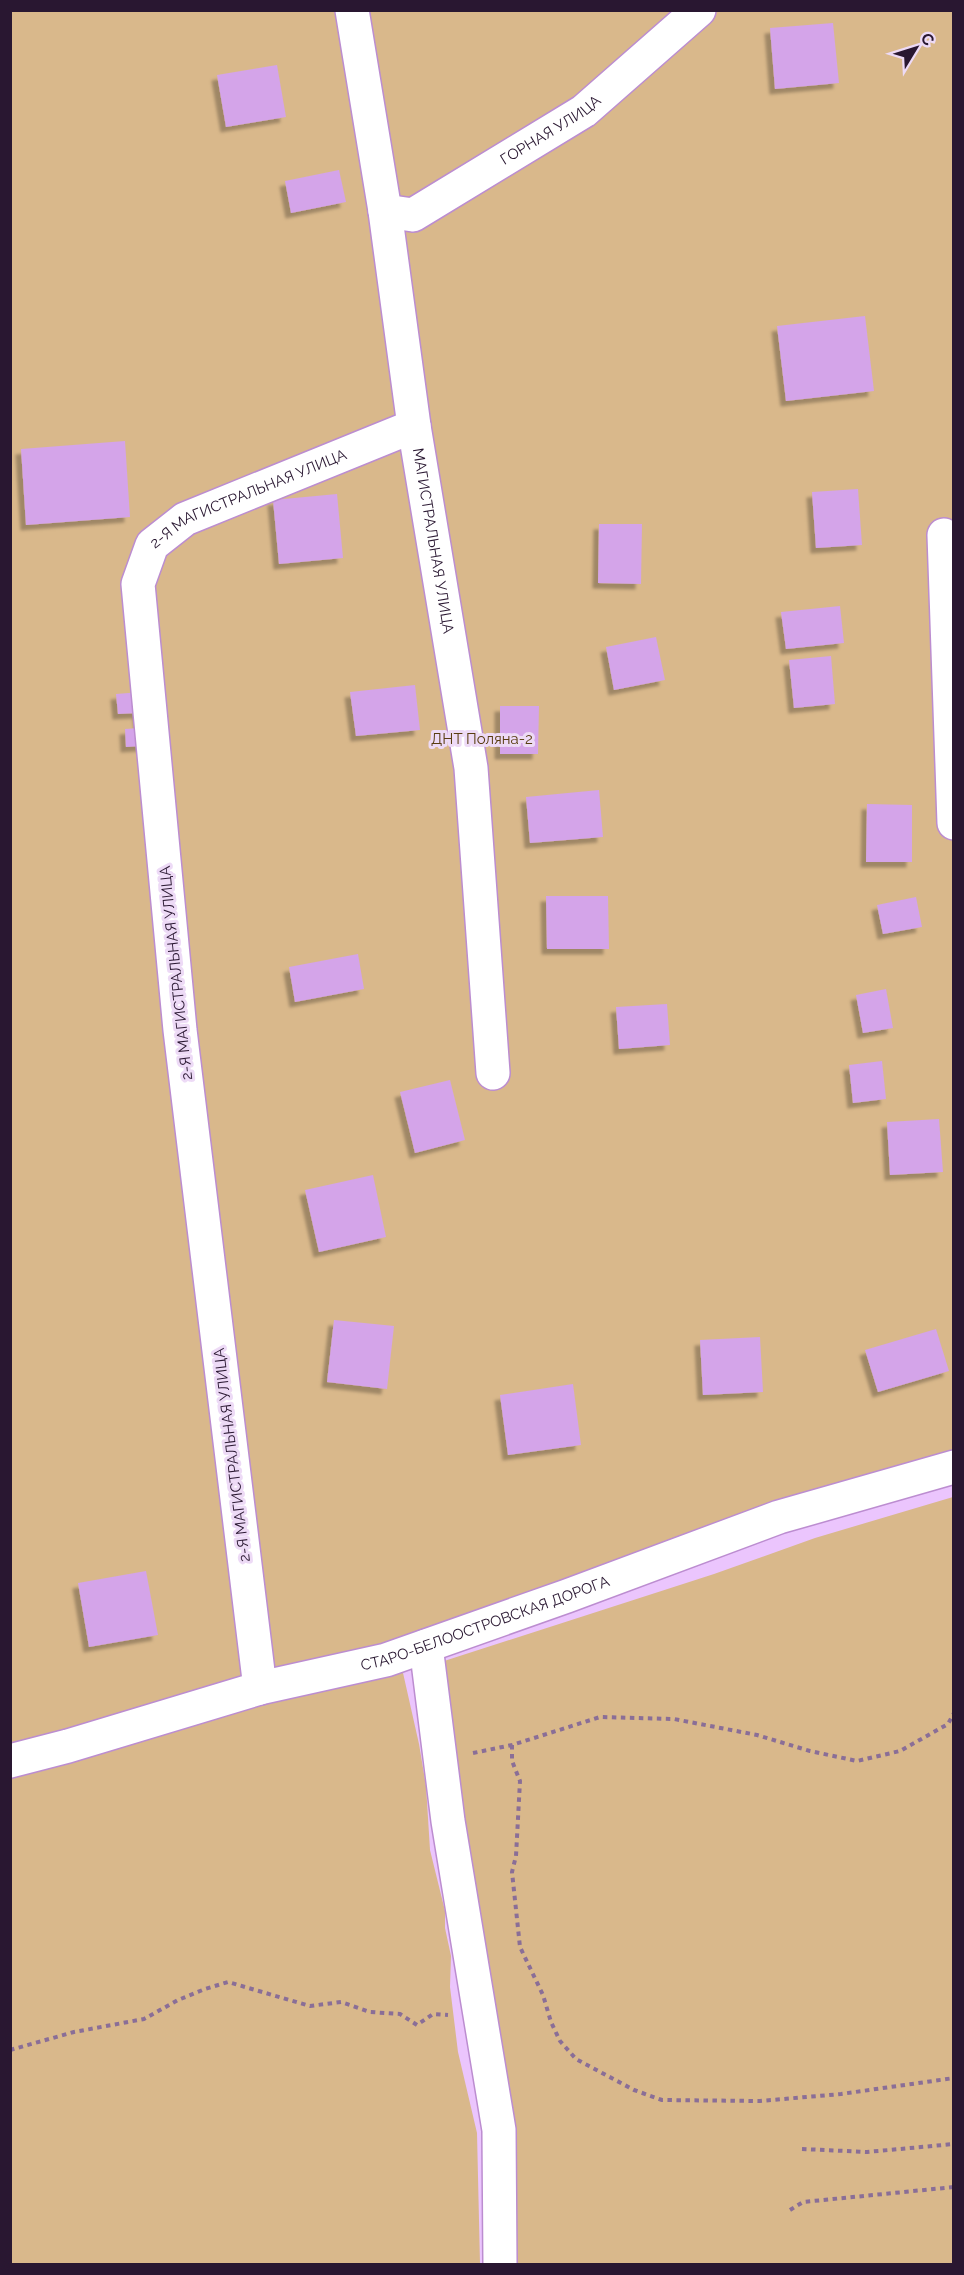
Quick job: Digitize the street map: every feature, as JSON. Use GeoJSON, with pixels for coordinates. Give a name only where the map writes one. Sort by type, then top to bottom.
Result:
{"type":"FeatureCollection","features":[{"type":"Feature","properties":{"kind":"street","name":"МАГИСТРАЛЬНАЯ УЛИЦА"},"geometry":{"type":"LineString","coordinates":[[351,10],[385,211],[414,426],[471,768],[493,1073]]}},
{"type":"Feature","properties":{"kind":"street","name":"ГОРНАЯ УЛИЦА"},"geometry":{"type":"LineString","coordinates":[[385,211],[413,215],[584,111],[699,10]]}},
{"type":"Feature","properties":{"kind":"street","name":"2-Я МАГИСТРАЛЬНАЯ УЛИЦА"},"geometry":{"type":"LineString","coordinates":[[260,1688],[180,1030],[138,584],[152,545],[185,519],[414,426]]}},
{"type":"Feature","properties":{"kind":"street"},"geometry":{"type":"LineString","coordinates":[[944,534],[954,823]]}},
{"type":"Feature","properties":{"kind":"street","name":"СТАРО-БЕЛООСТРОВСКАЯ ДОРОГА"},"geometry":{"type":"LineString","coordinates":[[10,1761],[68,1746],[260,1688],[386,1660],[779,1517],[954,1467]]}},
{"type":"Feature","properties":{"kind":"street"},"geometry":{"type":"LineString","coordinates":[[426,1646],[448,1821],[499,2130],[500,2265]]}},
{"type":"Feature","properties":{"kind":"path"},"geometry":{"type":"LineString","coordinates":[[470,1754],[512,1745],[600,1717],[674,1719],[757,1735],[810,1751],[857,1761],[900,1751],[948,1724],[954,1713]]}},
{"type":"Feature","properties":{"kind":"path"},"geometry":{"type":"LineString","coordinates":[[512,1745],[512,1761],[520,1781],[516,1856],[512,1872],[520,1947],[543,1995],[551,2022],[560,2041],[576,2059],[634,2090],[662,2100],[760,2102],[841,2094],[954,2078]]}},
{"type":"Feature","properties":{"kind":"path"},"geometry":{"type":"LineString","coordinates":[[10,2050],[74,2032],[144,2019],[178,2000],[228,1982],[310,2006],[341,2002],[370,2012],[400,2014],[417,2025],[433,2014],[453,2015]]}},
{"type":"Feature","properties":{"kind":"path"},"geometry":{"type":"LineString","coordinates":[[802,2149],[867,2152],[954,2144]]}},
{"type":"Feature","properties":{"kind":"path"},"geometry":{"type":"LineString","coordinates":[[790,2210],[803,2202],[954,2187]]}},
{"type":"Feature","properties":{"kind":"green space","name":"ДНТ Поляна-2"},"geometry":{"type":"Polygon","coordinates":[[[11,11],[953,11],[953,1467],[401,1664],[426,1786],[430,1850],[445,1911],[445,1928],[451,1956],[450,1987],[458,2052],[477,2133],[480,2264],[11,2264],[11,11]]]}},
{"type":"Feature","properties":{"kind":"green space"},"geometry":{"type":"Polygon","coordinates":[[[953,1497],[953,2264],[493,2264],[492,2144],[438,1663],[714,1574],[815,1538],[953,1497]]]}},
{"type":"Feature","properties":{"kind":"building"},"geometry":{"type":"Polygon","coordinates":[[[833,23],[839,83],[775,89],[770,28],[833,23]]]}},
{"type":"Feature","properties":{"kind":"building"},"geometry":{"type":"Polygon","coordinates":[[[277,65],[286,117],[226,127],[217,75],[277,65]]]}},
{"type":"Feature","properties":{"kind":"building"},"geometry":{"type":"Polygon","coordinates":[[[339,170],[346,202],[291,213],[285,181],[339,170]]]}},
{"type":"Feature","properties":{"kind":"building"},"geometry":{"type":"Polygon","coordinates":[[[865,316],[874,391],[786,401],[777,326],[865,316]]]}},
{"type":"Feature","properties":{"kind":"building"},"geometry":{"type":"Polygon","coordinates":[[[125,441],[130,517],[26,525],[21,449],[125,441]]]}},
{"type":"Feature","properties":{"kind":"building"},"geometry":{"type":"Polygon","coordinates":[[[858,489],[862,545],[816,548],[812,492],[858,489]]]}},
{"type":"Feature","properties":{"kind":"building"},"geometry":{"type":"Polygon","coordinates":[[[337,494],[343,558],[279,564],[273,500],[337,494]]]}},
{"type":"Feature","properties":{"kind":"building"},"geometry":{"type":"Polygon","coordinates":[[[599,524],[642,524],[641,584],[598,583],[599,524]]]}},
{"type":"Feature","properties":{"kind":"building"},"geometry":{"type":"Polygon","coordinates":[[[840,606],[844,643],[786,649],[781,612],[840,606]]]}},
{"type":"Feature","properties":{"kind":"building"},"geometry":{"type":"Polygon","coordinates":[[[656,637],[665,680],[614,690],[606,647],[656,637]]]}},
{"type":"Feature","properties":{"kind":"building"},"geometry":{"type":"Polygon","coordinates":[[[831,656],[835,704],[794,708],[789,660],[831,656]]]}},
{"type":"Feature","properties":{"kind":"building"},"geometry":{"type":"Polygon","coordinates":[[[415,685],[420,730],[356,736],[350,692],[415,685]]]}},
{"type":"Feature","properties":{"kind":"building"},"geometry":{"type":"Polygon","coordinates":[[[154,691],[158,745],[126,747],[125,729],[140,728],[138,713],[118,714],[116,694],[154,691]]]}},
{"type":"Feature","properties":{"kind":"building"},"geometry":{"type":"Polygon","coordinates":[[[500,706],[539,706],[538,754],[500,754],[500,706]]]}},
{"type":"Feature","properties":{"kind":"building"},"geometry":{"type":"Polygon","coordinates":[[[599,790],[603,837],[530,843],[526,797],[599,790]]]}},
{"type":"Feature","properties":{"kind":"building"},"geometry":{"type":"Polygon","coordinates":[[[867,804],[912,805],[912,862],[866,862],[867,804]]]}},
{"type":"Feature","properties":{"kind":"building"},"geometry":{"type":"Polygon","coordinates":[[[546,896],[608,896],[609,949],[547,949],[546,896]]]}},
{"type":"Feature","properties":{"kind":"building"},"geometry":{"type":"Polygon","coordinates":[[[916,897],[922,927],[883,934],[877,905],[916,897]]]}},
{"type":"Feature","properties":{"kind":"building"},"geometry":{"type":"Polygon","coordinates":[[[358,954],[364,989],[295,1002],[289,967],[358,954]]]}},
{"type":"Feature","properties":{"kind":"building"},"geometry":{"type":"Polygon","coordinates":[[[886,989],[893,1028],[863,1033],[856,995],[886,989]]]}},
{"type":"Feature","properties":{"kind":"building"},"geometry":{"type":"Polygon","coordinates":[[[667,1004],[670,1045],[619,1049],[616,1007],[667,1004]]]}},
{"type":"Feature","properties":{"kind":"building"},"geometry":{"type":"Polygon","coordinates":[[[882,1061],[886,1099],[853,1103],[849,1065],[882,1061]]]}},
{"type":"Feature","properties":{"kind":"building"},"geometry":{"type":"Polygon","coordinates":[[[450,1080],[465,1140],[415,1153],[400,1092],[450,1080]]]}},
{"type":"Feature","properties":{"kind":"building"},"geometry":{"type":"Polygon","coordinates":[[[939,1119],[943,1172],[890,1175],[887,1122],[939,1119]]]}},
{"type":"Feature","properties":{"kind":"building"},"geometry":{"type":"Polygon","coordinates":[[[373,1175],[386,1237],[319,1252],[305,1190],[373,1175]]]}},
{"type":"Feature","properties":{"kind":"building"},"geometry":{"type":"Polygon","coordinates":[[[334,1320],[394,1326],[387,1389],[327,1382],[334,1320]]]}},
{"type":"Feature","properties":{"kind":"building"},"geometry":{"type":"Polygon","coordinates":[[[936,1329],[949,1371],[878,1392],[865,1350],[936,1329]]]}},
{"type":"Feature","properties":{"kind":"building"},"geometry":{"type":"Polygon","coordinates":[[[760,1337],[763,1392],[703,1395],[700,1340],[760,1337]]]}},
{"type":"Feature","properties":{"kind":"building"},"geometry":{"type":"Polygon","coordinates":[[[573,1384],[581,1445],[508,1455],[500,1395],[573,1384]]]}},
{"type":"Feature","properties":{"kind":"building"},"geometry":{"type":"Polygon","coordinates":[[[146,1571],[158,1635],[89,1647],[78,1583],[146,1571]]]}}]}
